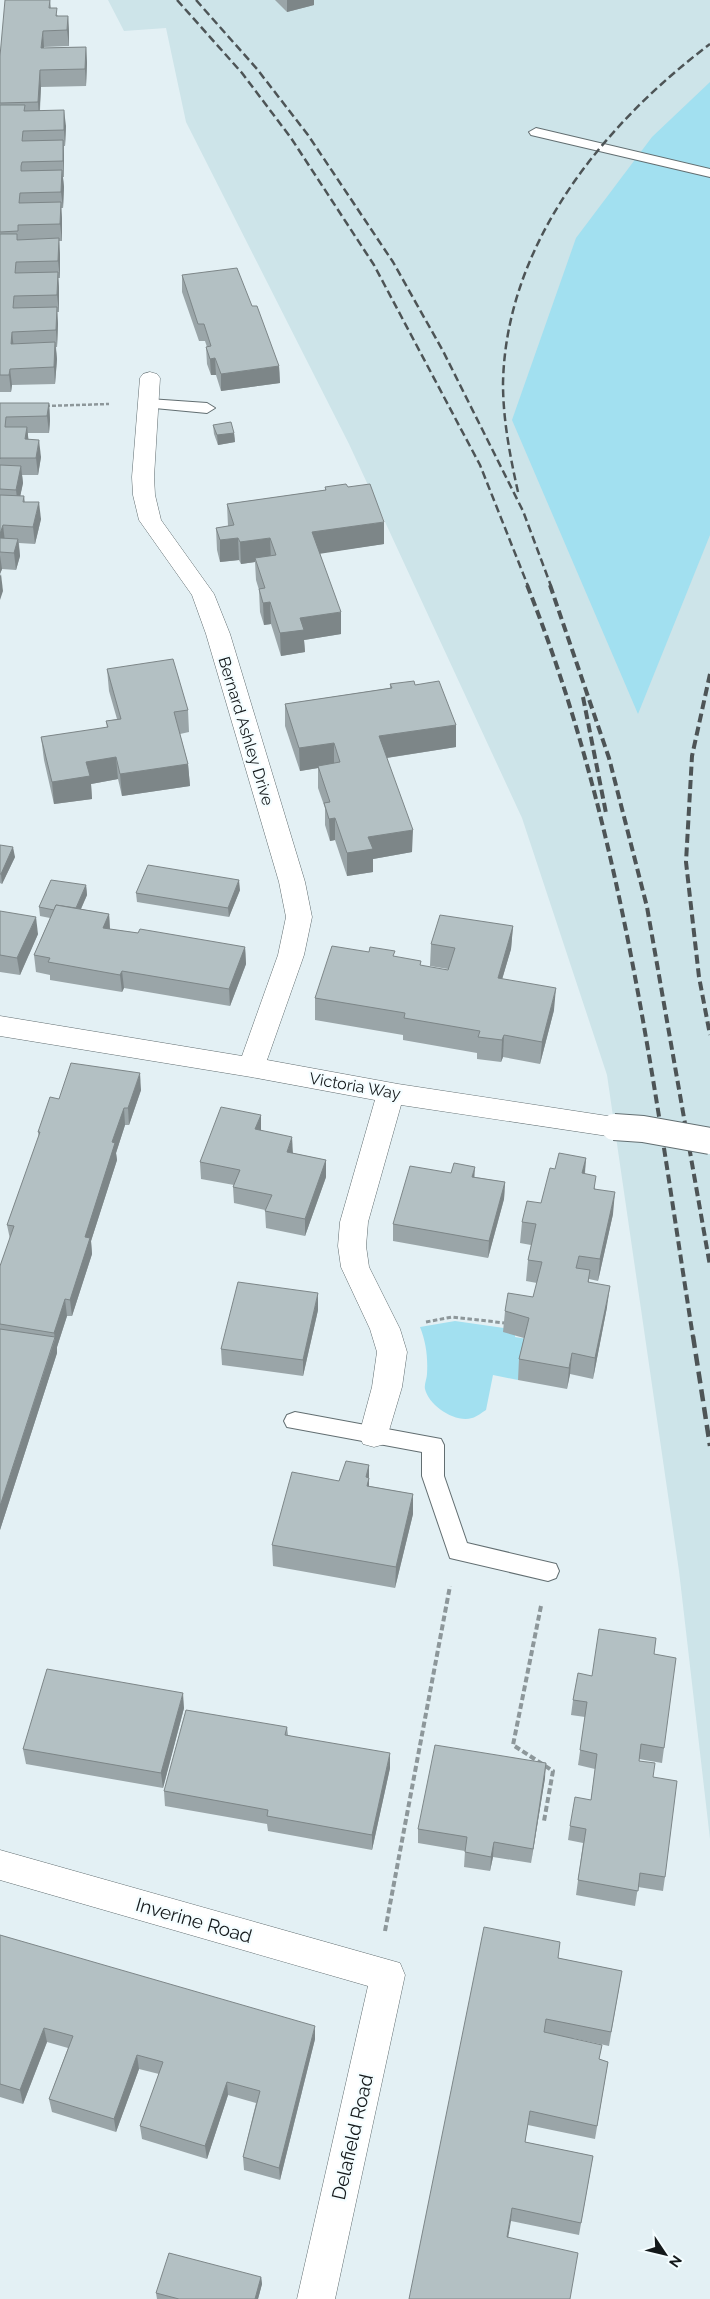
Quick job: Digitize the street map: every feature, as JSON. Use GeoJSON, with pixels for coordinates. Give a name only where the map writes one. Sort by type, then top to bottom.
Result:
{"type":"FeatureCollection","features":[{"type":"Feature","properties":{"kind":"street","name":"Bernard Ashley Drive"},"geometry":{"type":"LineString","coordinates":[[150,378],[143,477],[144,495],[150,520],[202,594],[209,610],[292,882],[299,916],[291,955],[251,1067]]}},
{"type":"Feature","properties":{"kind":"street","name":"Victoria Way"},"geometry":{"type":"LineString","coordinates":[[0,1026],[391,1092],[614,1127],[643,1129],[710,1141]]}},
{"type":"Feature","properties":{"kind":"street"},"geometry":{"type":"LineString","coordinates":[[374,1435],[387,1387],[392,1352],[385,1330],[355,1267],[352,1246],[354,1222],[391,1092]]}},
{"type":"Feature","properties":{"kind":"street","name":"Inverine Road"},"geometry":{"type":"LineString","coordinates":[[0,1865],[388,1976]]}},
{"type":"Feature","properties":{"kind":"street","name":"Delafield Road"},"geometry":{"type":"LineString","coordinates":[[316,2299],[388,1976]]}},
{"type":"Feature","properties":{"kind":"lane"},"geometry":{"type":"LineString","coordinates":[[536,132],[710,173]]}},
{"type":"Feature","properties":{"kind":"lane"},"geometry":{"type":"LineString","coordinates":[[149,404],[207,408]]}},
{"type":"Feature","properties":{"kind":"lane"},"geometry":{"type":"LineString","coordinates":[[295,1421],[433,1445],[433,1476],[458,1551],[548,1572]]}},
{"type":"Feature","properties":{"kind":"path"},"geometry":{"type":"LineString","coordinates":[[40,406],[149,404]]}},
{"type":"Feature","properties":{"kind":"path"},"geometry":{"type":"LineString","coordinates":[[416,1324],[452,1317],[505,1324]]}},
{"type":"Feature","properties":{"kind":"path"},"geometry":{"type":"LineString","coordinates":[[387,1928],[442,1621],[458,1551]]}},
{"type":"Feature","properties":{"kind":"path"},"geometry":{"type":"LineString","coordinates":[[544,1821],[552,1771],[513,1745],[548,1572]]}},
{"type":"Feature","properties":{"kind":"shaded area"},"geometry":{"type":"Polygon","coordinates":[[[108,0],[710,0],[710,1839],[679,1571],[607,1075],[522,818],[349,444],[186,122],[166,28],[124,31],[108,0]]]}},
{"type":"Feature","properties":{"kind":"shaded area"},"geometry":{"type":"Polygon","coordinates":[[[710,82],[710,535],[638,714],[512,420],[576,238],[652,137],[710,82]]]}},
{"type":"Feature","properties":{"kind":"shaded area"},"geometry":{"type":"Polygon","coordinates":[[[455,1321],[504,1328],[515,1335],[515,1337],[527,1339],[518,1380],[493,1375],[486,1410],[476,1417],[465,1419],[451,1416],[437,1407],[427,1395],[425,1389],[427,1356],[420,1327],[455,1321]]]}},
{"type":"Feature","properties":{"kind":"building"},"geometry":{"type":"Polygon","coordinates":[[[5,0],[50,0],[49,8],[57,8],[56,16],[68,16],[67,30],[43,31],[41,48],[86,47],[85,69],[40,70],[38,102],[0,103],[0,56],[5,0]]]}},
{"type":"Feature","properties":{"kind":"building"},"geometry":{"type":"Polygon","coordinates":[[[0,105],[25,105],[24,111],[64,110],[64,130],[23,131],[22,141],[63,140],[63,161],[22,162],[21,166],[21,171],[62,170],[61,192],[20,193],[19,203],[61,202],[60,224],[18,225],[18,231],[0,232],[0,105]]]}},
{"type":"Feature","properties":{"kind":"building"},"geometry":{"type":"Polygon","coordinates":[[[0,234],[17,234],[17,240],[59,238],[58,261],[16,262],[15,273],[58,272],[57,295],[14,296],[13,308],[57,307],[56,330],[12,332],[11,344],[55,342],[54,367],[10,369],[9,375],[0,375],[0,234]]]}},
{"type":"Feature","properties":{"kind":"building"},"geometry":{"type":"Polygon","coordinates":[[[237,268],[252,306],[257,306],[279,366],[221,374],[215,358],[210,359],[206,347],[211,346],[204,324],[198,324],[182,275],[237,268]]]}},
{"type":"Feature","properties":{"kind":"building"},"geometry":{"type":"Polygon","coordinates":[[[0,403],[49,403],[47,416],[6,417],[5,427],[27,427],[25,439],[39,440],[36,458],[0,458],[0,403]]]}},
{"type":"Feature","properties":{"kind":"building"},"geometry":{"type":"Polygon","coordinates":[[[231,422],[234,433],[217,435],[213,425],[231,422]]]}},
{"type":"Feature","properties":{"kind":"building"},"geometry":{"type":"Polygon","coordinates":[[[0,465],[21,466],[16,490],[0,489],[0,465]]]}},
{"type":"Feature","properties":{"kind":"building"},"geometry":{"type":"Polygon","coordinates":[[[346,484],[348,487],[370,484],[384,522],[312,532],[341,612],[300,618],[304,630],[280,633],[270,602],[263,603],[259,589],[265,588],[255,558],[276,555],[270,538],[240,542],[238,538],[220,540],[216,528],[234,525],[227,504],[326,490],[325,487],[346,484]]]}},
{"type":"Feature","properties":{"kind":"building"},"geometry":{"type":"Polygon","coordinates":[[[0,495],[24,496],[23,502],[39,502],[33,527],[3,525],[0,534],[0,495]]]}},
{"type":"Feature","properties":{"kind":"building"},"geometry":{"type":"Polygon","coordinates":[[[0,538],[18,539],[14,553],[0,552],[0,538]]]}},
{"type":"Feature","properties":{"kind":"building"},"geometry":{"type":"Polygon","coordinates":[[[173,659],[188,710],[174,712],[188,764],[120,774],[116,757],[86,762],[90,776],[52,782],[41,737],[108,727],[106,721],[121,719],[107,669],[173,659]]]}},
{"type":"Feature","properties":{"kind":"building"},"geometry":{"type":"Polygon","coordinates":[[[414,681],[415,685],[439,681],[456,725],[379,736],[413,830],[368,837],[373,849],[347,853],[335,818],[329,819],[324,803],[330,802],[318,766],[340,762],[334,743],[299,748],[285,704],[392,688],[390,684],[414,681]]]}},
{"type":"Feature","properties":{"kind":"building"},"geometry":{"type":"Polygon","coordinates":[[[0,845],[13,847],[1,874],[0,874],[0,845]]]}},
{"type":"Feature","properties":{"kind":"building"},"geometry":{"type":"Polygon","coordinates":[[[148,865],[239,880],[228,908],[136,893],[148,865]]]}},
{"type":"Feature","properties":{"kind":"building"},"geometry":{"type":"Polygon","coordinates":[[[51,880],[86,885],[76,908],[56,905],[54,910],[39,907],[51,880]]]}},
{"type":"Feature","properties":{"kind":"building"},"geometry":{"type":"Polygon","coordinates":[[[56,905],[109,914],[103,928],[138,933],[140,929],[245,947],[229,989],[122,971],[120,975],[48,962],[50,958],[34,955],[56,905]]]}},
{"type":"Feature","properties":{"kind":"building"},"geometry":{"type":"Polygon","coordinates":[[[0,911],[36,917],[17,958],[0,955],[0,911]]]}},
{"type":"Feature","properties":{"kind":"building"},"geometry":{"type":"Polygon","coordinates":[[[440,915],[513,926],[498,978],[556,988],[542,1042],[504,1035],[502,1040],[478,1037],[480,1031],[404,1018],[405,1013],[315,998],[332,946],[369,952],[370,947],[395,951],[393,956],[421,961],[420,965],[448,970],[455,948],[431,944],[440,915]]]}},
{"type":"Feature","properties":{"kind":"building"},"geometry":{"type":"Polygon","coordinates":[[[71,1063],[140,1073],[128,1108],[124,1108],[112,1142],[115,1143],[85,1237],[90,1238],[70,1300],[65,1299],[54,1333],[0,1324],[0,1266],[14,1226],[7,1225],[40,1132],[38,1132],[50,1097],[59,1099],[71,1063]]]}},
{"type":"Feature","properties":{"kind":"building"},"geometry":{"type":"Polygon","coordinates":[[[221,1107],[261,1115],[255,1129],[292,1137],[287,1152],[326,1160],[305,1219],[265,1211],[272,1195],[233,1187],[240,1170],[200,1162],[221,1107]]]}},
{"type":"Feature","properties":{"kind":"building"},"geometry":{"type":"Polygon","coordinates":[[[559,1153],[586,1158],[582,1173],[596,1176],[594,1189],[615,1192],[600,1259],[579,1256],[576,1268],[590,1270],[588,1282],[610,1286],[595,1358],[572,1353],[569,1368],[519,1359],[529,1318],[505,1311],[508,1293],[533,1297],[542,1262],[528,1260],[536,1224],[522,1222],[527,1201],[541,1203],[550,1168],[555,1169],[559,1153]]]}},
{"type":"Feature","properties":{"kind":"building"},"geometry":{"type":"Polygon","coordinates":[[[454,1163],[475,1167],[472,1177],[505,1182],[489,1241],[393,1224],[410,1166],[451,1173],[454,1163]]]}},
{"type":"Feature","properties":{"kind":"building"},"geometry":{"type":"Polygon","coordinates":[[[238,1282],[318,1293],[303,1360],[221,1349],[238,1282]]]}},
{"type":"Feature","properties":{"kind":"building"},"geometry":{"type":"Polygon","coordinates":[[[0,1329],[55,1337],[0,1506],[0,1329]]]}},
{"type":"Feature","properties":{"kind":"building"},"geometry":{"type":"Polygon","coordinates":[[[346,1461],[369,1465],[366,1477],[369,1478],[367,1486],[413,1494],[396,1567],[272,1545],[292,1472],[339,1481],[346,1461]]]}},
{"type":"Feature","properties":{"kind":"building"},"geometry":{"type":"Polygon","coordinates":[[[599,1629],[656,1638],[654,1654],[676,1658],[664,1748],[641,1744],[639,1761],[655,1763],[653,1777],[677,1781],[665,1877],[640,1873],[638,1891],[578,1880],[586,1829],[570,1826],[575,1797],[591,1800],[597,1754],[580,1750],[587,1702],[573,1700],[578,1673],[592,1676],[599,1629]]]}},
{"type":"Feature","properties":{"kind":"building"},"geometry":{"type":"Polygon","coordinates":[[[47,1669],[183,1693],[161,1773],[23,1749],[47,1669]]]}},
{"type":"Feature","properties":{"kind":"building"},"geometry":{"type":"Polygon","coordinates":[[[186,1710],[287,1727],[285,1735],[390,1753],[372,1835],[267,1816],[268,1810],[164,1791],[186,1710]]]}},
{"type":"Feature","properties":{"kind":"building"},"geometry":{"type":"Polygon","coordinates":[[[435,1745],[546,1763],[533,1849],[494,1842],[491,1857],[465,1852],[467,1837],[418,1829],[435,1745]]]}},
{"type":"Feature","properties":{"kind":"building"},"geometry":{"type":"Polygon","coordinates":[[[484,1927],[560,1942],[558,1958],[622,1971],[611,2032],[546,2019],[544,2032],[602,2045],[599,2059],[608,2062],[597,2126],[530,2111],[525,2142],[593,2156],[581,2223],[512,2208],[507,2237],[578,2253],[570,2299],[409,2299],[484,1927]]]}},
{"type":"Feature","properties":{"kind":"building"},"geometry":{"type":"Polygon","coordinates":[[[0,1935],[315,2026],[279,2168],[243,2157],[260,2091],[227,2082],[205,2146],[140,2126],[163,2062],[137,2055],[114,2119],[49,2099],[73,2036],[44,2028],[20,2090],[0,2084],[0,1935]]]}},
{"type":"Feature","properties":{"kind":"building"},"geometry":{"type":"Polygon","coordinates":[[[169,2253],[261,2277],[255,2299],[179,2299],[156,2293],[169,2253]]]}},
{"type":"Feature","properties":{"kind":"railway"},"geometry":{"type":"LineString","coordinates":[[177,0],[242,73],[291,138],[374,265],[480,465],[528,586]]}},
{"type":"Feature","properties":{"kind":"railway"},"geometry":{"type":"LineString","coordinates":[[196,0],[257,69],[308,135],[393,262],[443,351],[523,511],[551,586]]}},
{"type":"Feature","properties":{"kind":"railway"},"geometry":{"type":"LineString","coordinates":[[518,492],[504,411],[503,383],[508,332],[522,282],[542,235],[568,191],[599,150],[633,111],[710,44]]}},
{"type":"Feature","properties":{"kind":"railway"},"geometry":{"type":"LineString","coordinates":[[527,585],[560,676],[588,768],[611,861],[648,1051],[693,1337]]}},
{"type":"Feature","properties":{"kind":"railway"},"geometry":{"type":"LineString","coordinates":[[550,585],[609,758],[647,907],[710,1266]]}},
{"type":"Feature","properties":{"kind":"railway"},"geometry":{"type":"LineString","coordinates":[[710,674],[692,756],[686,862],[699,977],[710,1035]]}},
{"type":"Feature","properties":{"kind":"railway"},"geometry":{"type":"LineString","coordinates":[[583,697],[606,813]]}},
{"type":"Feature","properties":{"kind":"railway"},"geometry":{"type":"LineString","coordinates":[[693,1336],[710,1446]]}}]}
